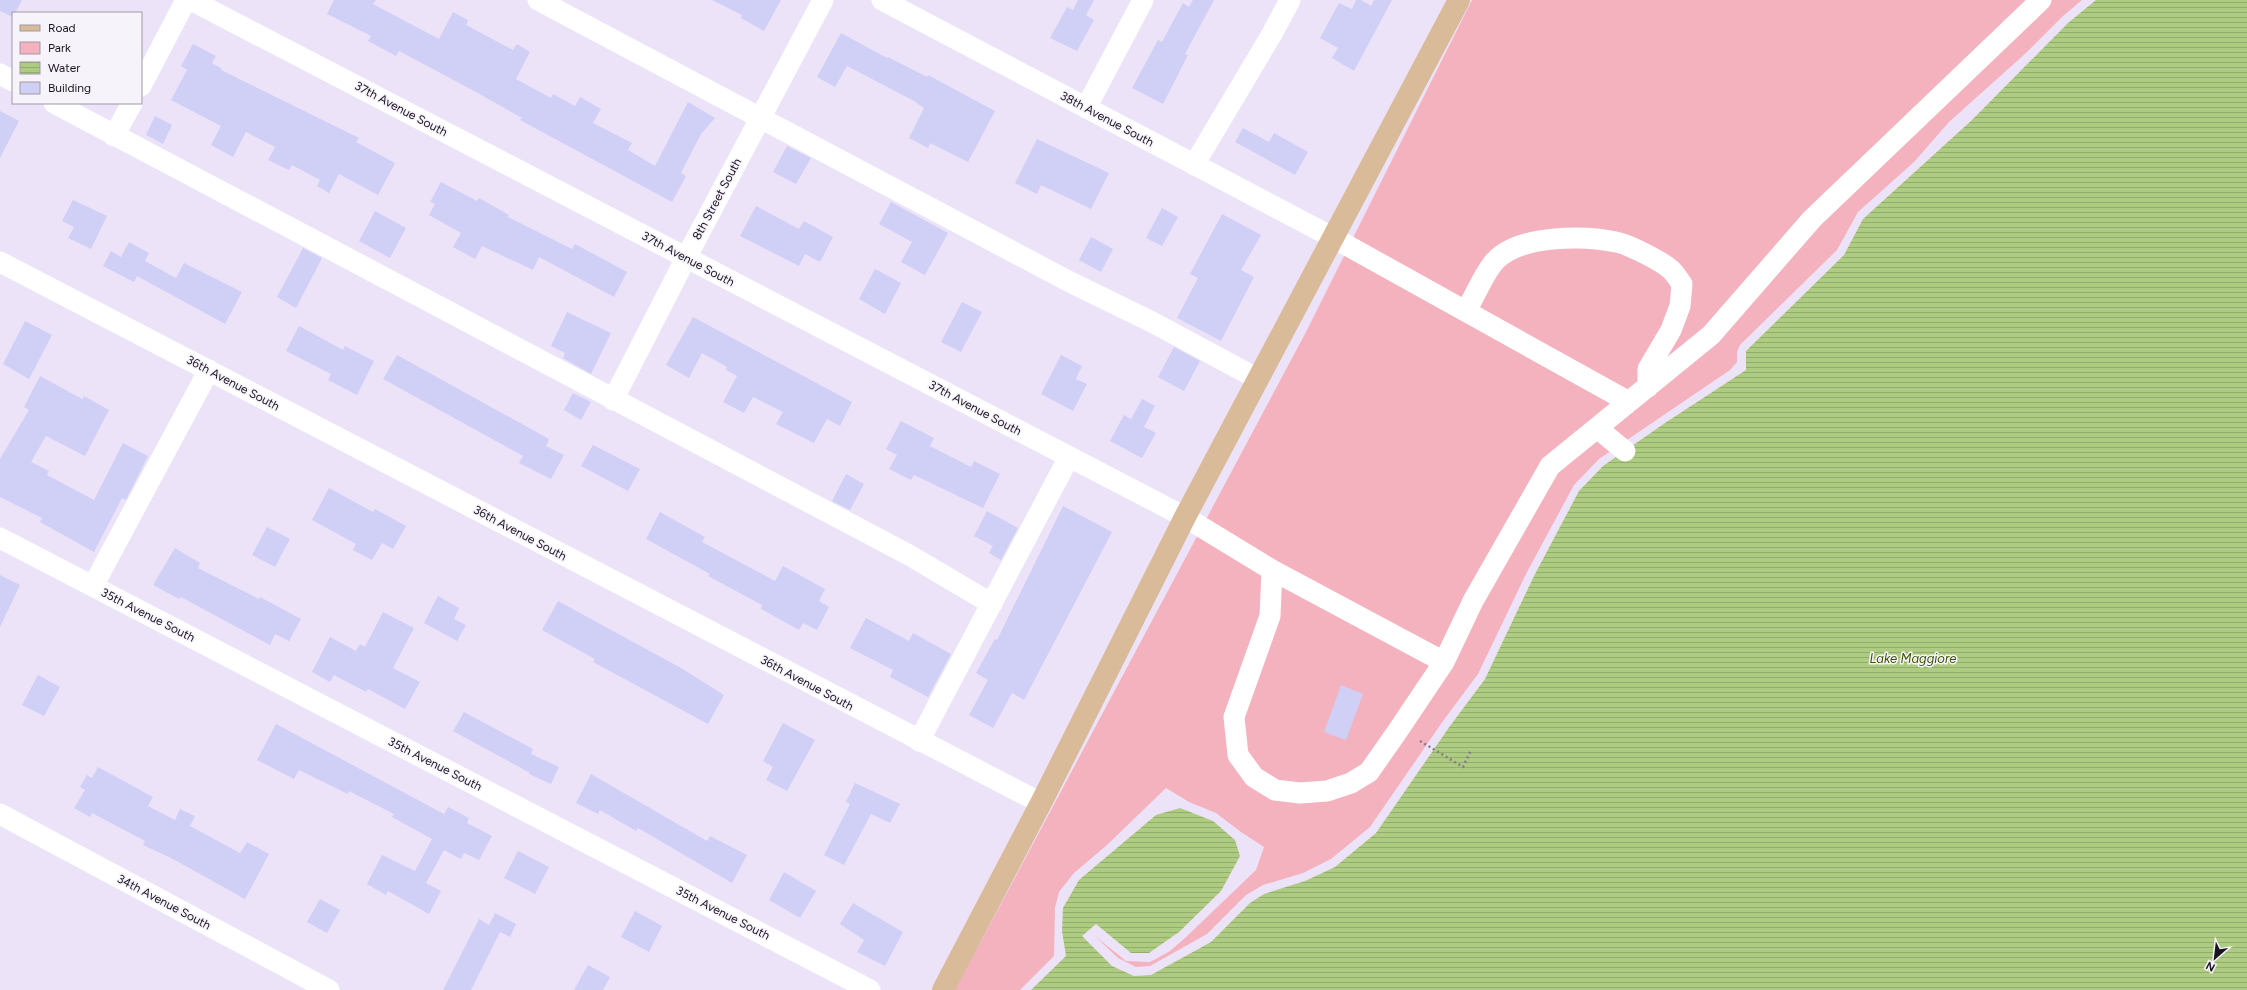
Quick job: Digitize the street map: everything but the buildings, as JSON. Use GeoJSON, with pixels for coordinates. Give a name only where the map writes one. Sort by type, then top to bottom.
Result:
{"type":"FeatureCollection","features":[{"type":"Feature","properties":{"kind":"main road"},"geometry":{"type":"LineString","coordinates":[[943,990],[1041,803],[1185,517],[1332,237],[1459,0]]}},
{"type":"Feature","properties":{"kind":"street"},"geometry":{"type":"LineString","coordinates":[[142,84],[186,0]]}},
{"type":"Feature","properties":{"kind":"street","name":"37th Avenue South"},"geometry":{"type":"LineString","coordinates":[[191,0],[1185,517],[1272,570],[1444,662]]}},
{"type":"Feature","properties":{"kind":"street"},"geometry":{"type":"LineString","coordinates":[[538,0],[1068,281],[1152,322],[1258,379]]}},
{"type":"Feature","properties":{"kind":"street","name":"8th Street South"},"geometry":{"type":"LineString","coordinates":[[613,400],[686,258],[823,0]]}},
{"type":"Feature","properties":{"kind":"street","name":"38th Avenue South"},"geometry":{"type":"LineString","coordinates":[[882,0],[1332,237],[1629,402]]}},
{"type":"Feature","properties":{"kind":"street"},"geometry":{"type":"LineString","coordinates":[[1086,108],[1143,0]]}},
{"type":"Feature","properties":{"kind":"street"},"geometry":{"type":"LineString","coordinates":[[1194,165],[1274,32],[1290,0]]}},
{"type":"Feature","properties":{"kind":"street"},"geometry":{"type":"LineString","coordinates":[[1272,570],[1270,616],[1234,717],[1238,755],[1254,777],[1275,790],[1300,793],[1326,791],[1351,783],[1369,772],[1444,662],[1473,601],[1550,466],[1711,336],[1812,219],[2041,0]]}},
{"type":"Feature","properties":{"kind":"street"},"geometry":{"type":"LineString","coordinates":[[0,74],[12,80]]}},
{"type":"Feature","properties":{"kind":"street"},"geometry":{"type":"LineString","coordinates":[[56,104],[613,400],[909,555],[992,604]]}},
{"type":"Feature","properties":{"kind":"street"},"geometry":{"type":"LineString","coordinates":[[114,136],[131,104]]}},
{"type":"Feature","properties":{"kind":"street"},"geometry":{"type":"LineString","coordinates":[[1466,311],[1495,261],[1511,250],[1533,242],[1559,239],[1616,242],[1629,246],[1670,270],[1682,284],[1680,306],[1672,330],[1648,370],[1648,387]]}},
{"type":"Feature","properties":{"kind":"street","name":"36th Avenue South"},"geometry":{"type":"LineString","coordinates":[[0,262],[919,741],[1041,803]]}},
{"type":"Feature","properties":{"kind":"street"},"geometry":{"type":"LineString","coordinates":[[93,586],[209,370]]}},
{"type":"Feature","properties":{"kind":"street"},"geometry":{"type":"LineString","coordinates":[[1597,428],[1625,451]]}},
{"type":"Feature","properties":{"kind":"street"},"geometry":{"type":"LineString","coordinates":[[919,741],[1069,457]]}},
{"type":"Feature","properties":{"kind":"street","name":"35th Avenue South"},"geometry":{"type":"LineString","coordinates":[[0,538],[870,990]]}},
{"type":"Feature","properties":{"kind":"street","name":"34th Avenue South"},"geometry":{"type":"LineString","coordinates":[[0,814],[329,990]]}},
{"type":"Feature","properties":{"kind":"path"},"geometry":{"type":"LineString","coordinates":[[1420,741],[1463,767],[1472,750]]}},
{"type":"Feature","properties":{"kind":"green space"},"geometry":{"type":"Polygon","coordinates":[[[1472,0],[2082,0],[2063,16],[2026,53],[1949,122],[1914,162],[1858,212],[1837,250],[1740,345],[1737,352],[1737,362],[1730,370],[1599,459],[1574,485],[1527,572],[1478,674],[1443,721],[1370,827],[1331,859],[1303,873],[1263,885],[1246,895],[1207,934],[1150,966],[1136,967],[1118,958],[1095,936],[1126,961],[1149,962],[1154,960],[1170,951],[1185,938],[1256,870],[1264,847],[1216,813],[1189,802],[1166,788],[1107,845],[1074,873],[1059,892],[1055,908],[1054,956],[1020,990],[955,990],[1306,332],[1472,0]]]}},
{"type":"Feature","properties":{"kind":"water","name":"Lake Maggiore"},"geometry":{"type":"Polygon","coordinates":[[[2096,0],[2247,0],[2247,990],[1031,990],[1066,956],[1062,931],[1063,908],[1079,880],[1156,815],[1180,808],[1213,821],[1235,840],[1240,856],[1221,891],[1179,932],[1149,953],[1131,953],[1096,924],[1082,936],[1112,966],[1134,976],[1151,975],[1211,942],[1250,903],[1264,894],[1305,881],[1335,867],[1376,833],[1450,726],[1485,679],[1534,576],[1579,491],[1603,466],[1746,370],[1746,351],[1844,255],[1863,219],[1972,120],[2068,23],[2096,0]]]}}]}
